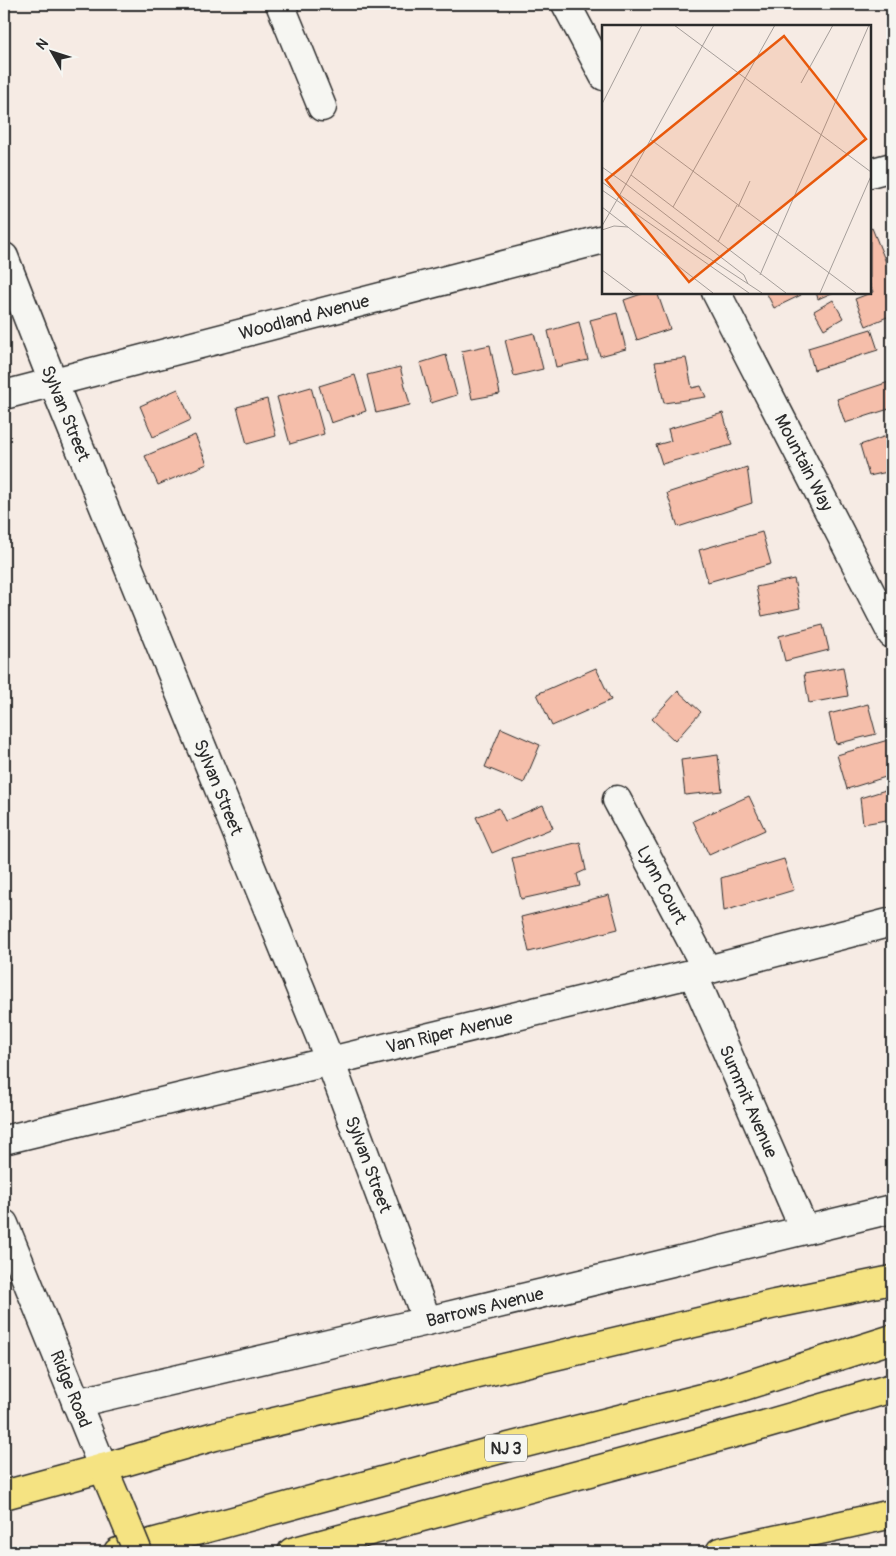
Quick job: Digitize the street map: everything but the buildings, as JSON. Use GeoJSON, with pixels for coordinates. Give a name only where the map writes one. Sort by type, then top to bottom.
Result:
{"type":"FeatureCollection","features":[{"type":"Feature","properties":{"kind":"main road"},"geometry":{"type":"LineString","coordinates":[[4,1495],[215,1436],[775,1304],[892,1280]]}},
{"type":"Feature","properties":{"kind":"main road","name":"NJ 3"},"geometry":{"type":"LineString","coordinates":[[118,1552],[497,1450],[722,1393],[892,1339]]}},
{"type":"Feature","properties":{"kind":"main road","name":"NJ 3"},"geometry":{"type":"LineString","coordinates":[[292,1552],[757,1427],[892,1388]]}},
{"type":"Feature","properties":{"kind":"main road","name":"Ridge Road"},"geometry":{"type":"LineString","coordinates":[[103,1468],[138,1552]]}},
{"type":"Feature","properties":{"kind":"main road"},"geometry":{"type":"LineString","coordinates":[[720,1552],[892,1514]]}},
{"type":"Feature","properties":{"kind":"street"},"geometry":{"type":"LineString","coordinates":[[280,4],[322,107]]}},
{"type":"Feature","properties":{"kind":"street"},"geometry":{"type":"LineString","coordinates":[[566,4],[602,72]]}},
{"type":"Feature","properties":{"kind":"street"},"geometry":{"type":"LineString","coordinates":[[871,173],[892,168]]}},
{"type":"Feature","properties":{"kind":"street","name":"Woodland Avenue"},"geometry":{"type":"LineString","coordinates":[[4,395],[602,240]]}},
{"type":"Feature","properties":{"kind":"street","name":"Sylvan Street"},"geometry":{"type":"LineString","coordinates":[[4,257],[53,382],[330,1061],[427,1321]]}},
{"type":"Feature","properties":{"kind":"street","name":"Mountain Way"},"geometry":{"type":"LineString","coordinates":[[717,294],[892,634]]}},
{"type":"Feature","properties":{"kind":"street","name":"Lynn Court"},"geometry":{"type":"LineString","coordinates":[[617,800],[700,972]]}},
{"type":"Feature","properties":{"kind":"street","name":"Van Riper Avenue"},"geometry":{"type":"LineString","coordinates":[[4,1140],[700,972],[892,922]]}},
{"type":"Feature","properties":{"kind":"street","name":"Summit Avenue"},"geometry":{"type":"LineString","coordinates":[[700,972],[804,1229]]}},
{"type":"Feature","properties":{"kind":"street","name":"Barrows Avenue"},"geometry":{"type":"LineString","coordinates":[[76,1403],[892,1209]]}},
{"type":"Feature","properties":{"kind":"street","name":"Ridge Road"},"geometry":{"type":"LineString","coordinates":[[4,1224],[103,1468]]}}]}
